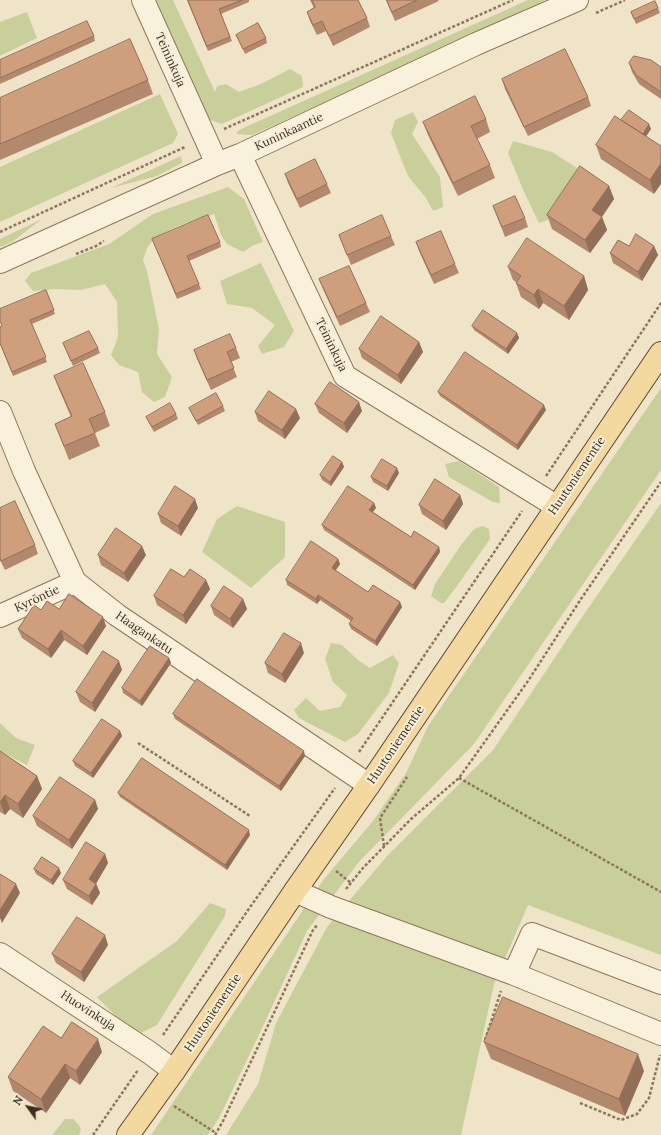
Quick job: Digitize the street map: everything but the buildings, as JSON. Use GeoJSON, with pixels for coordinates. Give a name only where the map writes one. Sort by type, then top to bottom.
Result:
{"type":"FeatureCollection","features":[{"type":"Feature","properties":{"kind":"main road","name":"Huutoniementie"},"geometry":{"type":"LineString","coordinates":[[130,1134],[369,785],[556,506],[661,353]]}},
{"type":"Feature","properties":{"kind":"street","name":"Teininkuja"},"geometry":{"type":"LineString","coordinates":[[143,0],[216,164]]}},
{"type":"Feature","properties":{"kind":"street","name":"Kuninkaantie"},"geometry":{"type":"LineString","coordinates":[[0,262],[216,164],[240,155],[476,44],[577,0]]}},
{"type":"Feature","properties":{"kind":"street","name":"Teininkuja"},"geometry":{"type":"LineString","coordinates":[[240,155],[345,376],[534,494],[556,506]]}},
{"type":"Feature","properties":{"kind":"street","name":"Haagankatu"},"geometry":{"type":"LineString","coordinates":[[0,412],[24,471],[75,582],[117,615],[369,785]]}},
{"type":"Feature","properties":{"kind":"street","name":"Kyröntie"},"geometry":{"type":"LineString","coordinates":[[0,616],[75,582]]}},
{"type":"Feature","properties":{"kind":"street"},"geometry":{"type":"LineString","coordinates":[[295,891],[331,907],[510,973],[660,1033]]}},
{"type":"Feature","properties":{"kind":"street"},"geometry":{"type":"LineString","coordinates":[[510,973],[532,934],[661,983]]}},
{"type":"Feature","properties":{"kind":"street","name":"Huovinkuja"},"geometry":{"type":"LineString","coordinates":[[0,954],[150,1053],[174,1071]]}},
{"type":"Feature","properties":{"kind":"path"},"geometry":{"type":"LineString","coordinates":[[0,232],[204,138],[513,0]]}},
{"type":"Feature","properties":{"kind":"path"},"geometry":{"type":"LineString","coordinates":[[93,1135],[248,910],[347,771],[661,303]]}},
{"type":"Feature","properties":{"kind":"path"},"geometry":{"type":"LineString","coordinates":[[214,1135],[223,1121],[313,930],[363,868],[411,819],[459,778],[528,681],[581,599],[661,482]]}},
{"type":"Feature","properties":{"kind":"path"},"geometry":{"type":"LineString","coordinates":[[138,743],[250,816]]}},
{"type":"Feature","properties":{"kind":"path"},"geometry":{"type":"LineString","coordinates":[[385,846],[380,818],[407,777]]}},
{"type":"Feature","properties":{"kind":"path"},"geometry":{"type":"LineString","coordinates":[[459,778],[661,892]]}},
{"type":"Feature","properties":{"kind":"path"},"geometry":{"type":"LineString","coordinates":[[485,1042],[510,973]]}},
{"type":"Feature","properties":{"kind":"path"},"geometry":{"type":"LineString","coordinates":[[580,1103],[621,1120],[637,1114],[649,1098],[660,1033]]}},
{"type":"Feature","properties":{"kind":"green space"},"geometry":{"type":"Polygon","coordinates":[[[156,0],[173,0],[215,92],[217,86],[226,84],[239,92],[261,84],[290,69],[302,76],[303,87],[222,124],[210,120],[156,0]]]}},
{"type":"Feature","properties":{"kind":"green space"},"geometry":{"type":"Polygon","coordinates":[[[528,0],[545,0],[537,7],[252,135],[236,134],[239,130],[528,0]]]}},
{"type":"Feature","properties":{"kind":"green space"},"geometry":{"type":"Polygon","coordinates":[[[27,12],[37,38],[0,56],[0,22],[27,12]]]}},
{"type":"Feature","properties":{"kind":"green space"},"geometry":{"type":"Polygon","coordinates":[[[160,94],[178,134],[173,143],[0,222],[0,167],[160,94]]]}},
{"type":"Feature","properties":{"kind":"green space"},"geometry":{"type":"Polygon","coordinates":[[[413,112],[418,122],[412,134],[440,177],[443,207],[433,211],[426,198],[408,176],[391,133],[395,120],[413,112]]]}},
{"type":"Feature","properties":{"kind":"green space"},"geometry":{"type":"Polygon","coordinates":[[[513,141],[552,152],[577,168],[572,187],[551,219],[539,223],[508,153],[513,141]]]}},
{"type":"Feature","properties":{"kind":"green space"},"geometry":{"type":"Polygon","coordinates":[[[181,156],[182,163],[157,176],[111,188],[181,156]]]}},
{"type":"Feature","properties":{"kind":"green space"},"geometry":{"type":"Polygon","coordinates":[[[228,187],[244,199],[263,242],[254,245],[243,252],[227,244],[221,235],[214,214],[197,219],[162,234],[147,248],[143,260],[147,271],[159,329],[157,354],[172,377],[165,397],[154,402],[142,392],[138,372],[119,365],[111,355],[118,337],[117,302],[105,284],[81,290],[55,289],[33,291],[25,281],[31,273],[109,244],[153,214],[228,187]]]}},
{"type":"Feature","properties":{"kind":"green space"},"geometry":{"type":"Polygon","coordinates":[[[42,219],[12,242],[0,247],[0,239],[42,219]]]}},
{"type":"Feature","properties":{"kind":"green space"},"geometry":{"type":"Polygon","coordinates":[[[261,263],[294,331],[284,347],[262,354],[258,346],[275,325],[252,308],[227,304],[220,281],[261,263]]]}},
{"type":"Feature","properties":{"kind":"green space"},"geometry":{"type":"Polygon","coordinates":[[[661,388],[661,470],[474,744],[358,863],[307,931],[219,1118],[208,1135],[151,1135],[324,879],[373,821],[406,773],[428,726],[661,388]]]}},
{"type":"Feature","properties":{"kind":"green space"},"geometry":{"type":"Polygon","coordinates":[[[459,461],[499,487],[500,503],[493,502],[449,477],[445,464],[459,461]]]}},
{"type":"Feature","properties":{"kind":"green space"},"geometry":{"type":"Polygon","coordinates":[[[661,503],[661,955],[528,905],[494,984],[461,1135],[226,1135],[258,1084],[276,1023],[327,927],[387,856],[493,750],[661,503]]]}},
{"type":"Feature","properties":{"kind":"green space"},"geometry":{"type":"Polygon","coordinates":[[[237,506],[285,522],[285,557],[251,588],[202,552],[217,519],[237,506]]]}},
{"type":"Feature","properties":{"kind":"green space"},"geometry":{"type":"Polygon","coordinates":[[[483,526],[489,529],[490,539],[444,603],[441,603],[431,596],[435,584],[461,545],[474,529],[483,526]]]}},
{"type":"Feature","properties":{"kind":"green space"},"geometry":{"type":"Polygon","coordinates":[[[331,643],[342,645],[358,660],[370,668],[393,655],[399,663],[389,693],[358,734],[345,742],[299,718],[294,710],[306,698],[320,711],[340,707],[347,695],[333,682],[325,659],[331,643]]]}},
{"type":"Feature","properties":{"kind":"green space"},"geometry":{"type":"Polygon","coordinates":[[[0,723],[16,738],[35,745],[27,765],[0,751],[0,723]]]}},
{"type":"Feature","properties":{"kind":"green space"},"geometry":{"type":"Polygon","coordinates":[[[210,903],[226,909],[225,916],[157,1025],[139,1034],[126,1027],[97,997],[177,941],[210,903]]]}},
{"type":"Feature","properties":{"kind":"green space"},"geometry":{"type":"Polygon","coordinates":[[[65,1119],[73,1119],[79,1125],[81,1130],[79,1135],[52,1135],[65,1119]]]}}]}
